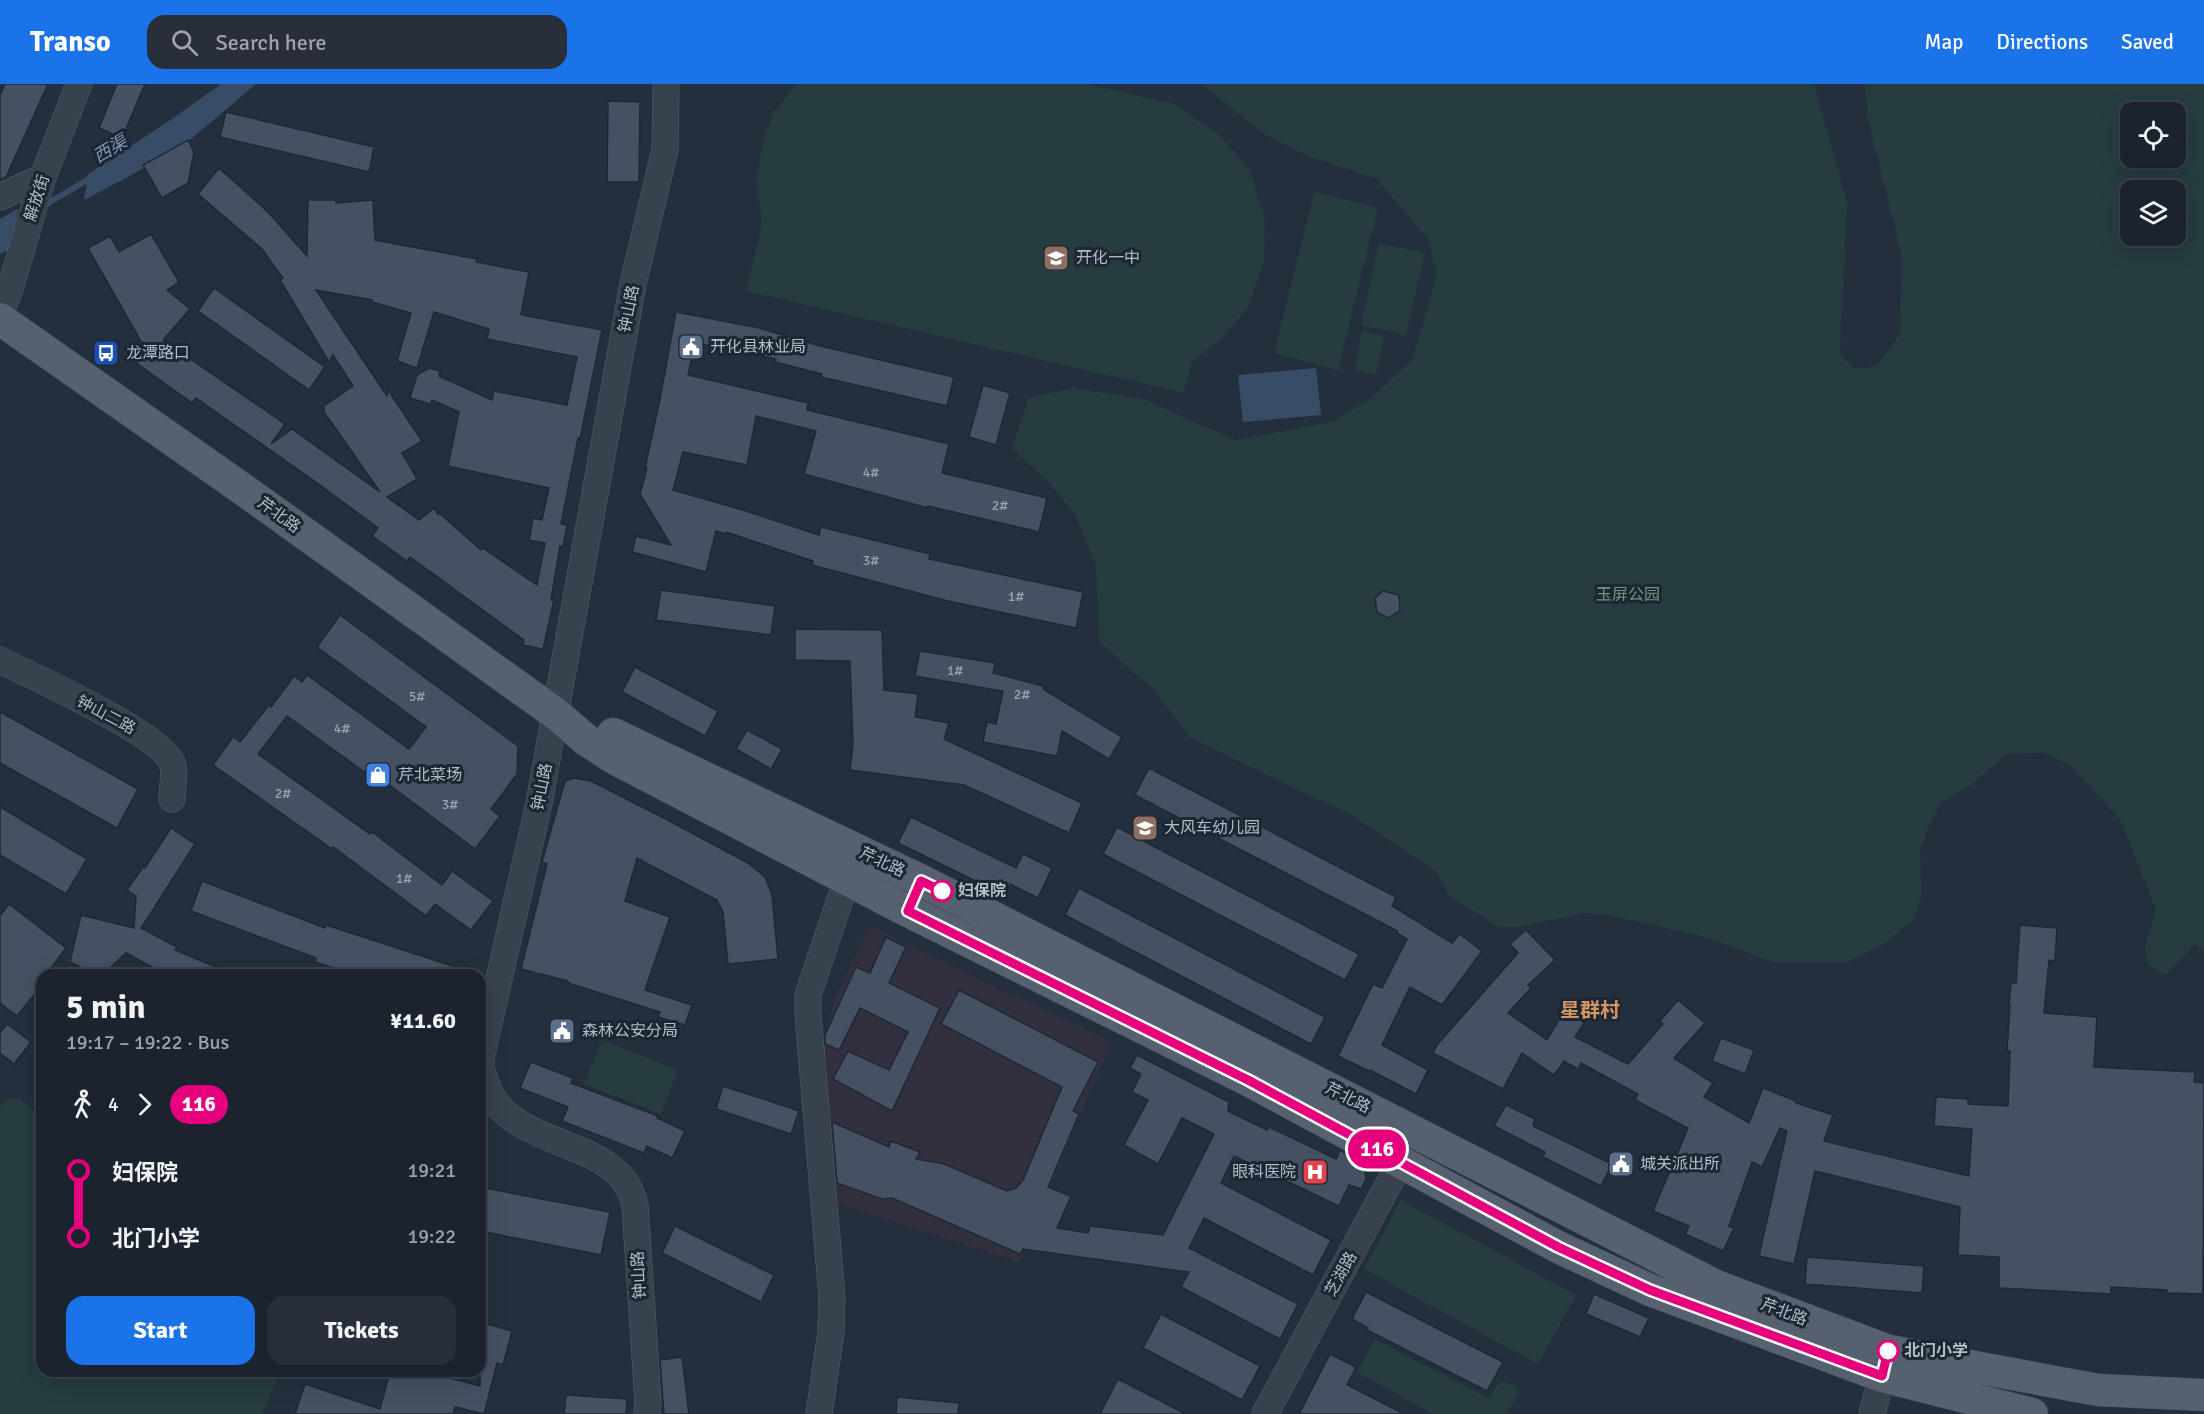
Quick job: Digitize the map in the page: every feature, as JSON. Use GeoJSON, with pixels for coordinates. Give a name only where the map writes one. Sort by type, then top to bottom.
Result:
{"type":"FeatureCollection","features":[{"type":"Feature","properties":{"kind":"main road","name":"芹北路"},"geometry":{"type":"LineString","coordinates":[[0,319],[251,495],[614,758],[908,911],[1248,1080],[1558,1247],[1650,1290],[1885,1364],[2032,1414]]}},
{"type":"Feature","properties":{"kind":"main road","name":"芹北路"},"geometry":{"type":"LineString","coordinates":[[556,714],[603,729],[921,881],[1716,1286],[1885,1364],[2098,1390],[2204,1395]]}},
{"type":"Feature","properties":{"kind":"street","name":"解放街"},"geometry":{"type":"LineString","coordinates":[[0,313],[9,292],[43,177],[80,84]]}},
{"type":"Feature","properties":{"kind":"street","name":"钟山路"},"geometry":{"type":"LineString","coordinates":[[486,1036],[539,802],[633,284],[665,149],[666,84]]}},
{"type":"Feature","properties":{"kind":"street"},"geometry":{"type":"LineString","coordinates":[[0,197],[43,177]]}},
{"type":"Feature","properties":{"kind":"street","name":"钟山二路"},"geometry":{"type":"LineString","coordinates":[[0,660],[134,729],[159,746],[173,765],[172,799]]}},
{"type":"Feature","properties":{"kind":"street"},"geometry":{"type":"LineString","coordinates":[[819,1414],[831,1332],[832,1297],[808,995],[848,879]]}},
{"type":"Feature","properties":{"kind":"street"},"geometry":{"type":"LineString","coordinates":[[908,911],[921,881]]}},
{"type":"Feature","properties":{"kind":"street","name":"钟山路"},"geometry":{"type":"LineString","coordinates":[[486,1082],[492,1099],[522,1126],[598,1159],[627,1181],[632,1191],[635,1205],[647,1414]]}},
{"type":"Feature","properties":{"kind":"street","name":"芝湖路"},"geometry":{"type":"LineString","coordinates":[[1265,1414],[1416,1133]]}},
{"type":"Feature","properties":{"kind":"street"},"geometry":{"type":"LineString","coordinates":[[1872,1414],[1885,1364]]}},
{"type":"Feature","properties":{"kind":"shaded area"},"geometry":{"type":"Polygon","coordinates":[[[870,926],[1111,1042],[1019,1262],[831,1201],[822,1042],[839,987],[870,926]]]}},
{"type":"Feature","properties":{"kind":"green space","name":"开化一中"},"geometry":{"type":"Polygon","coordinates":[[[797,84],[1087,84],[1174,104],[1219,135],[1250,170],[1265,220],[1264,262],[1247,309],[1220,340],[1192,361],[1184,393],[746,291],[762,222],[756,177],[765,135],[774,112],[797,84]]]}},
{"type":"Feature","properties":{"kind":"green space","name":"玉屏公园"},"geometry":{"type":"Polygon","coordinates":[[[1201,84],[1814,84],[1847,202],[1840,354],[1855,369],[1877,366],[1900,334],[1902,257],[1868,120],[1865,84],[2204,84],[2204,950],[2195,944],[2166,975],[2149,966],[2145,946],[2156,910],[2120,819],[2071,766],[2045,753],[2007,754],[1969,786],[1939,804],[1920,848],[1922,895],[1913,920],[1885,943],[1847,962],[1776,963],[1705,937],[1613,916],[1583,913],[1519,927],[1499,927],[1449,896],[1436,871],[1353,816],[1189,737],[1157,693],[1100,642],[1096,566],[1075,514],[1048,481],[1012,448],[1029,398],[1072,388],[1143,399],[1235,440],[1333,422],[1370,399],[1413,359],[1437,273],[1428,239],[1377,179],[1308,156],[1264,134],[1201,84]]]}},
{"type":"Feature","properties":{"kind":"green space"},"geometry":{"type":"Polygon","coordinates":[[[1314,192],[1378,208],[1338,370],[1274,353],[1314,192]]]}},
{"type":"Feature","properties":{"kind":"green space"},"geometry":{"type":"Polygon","coordinates":[[[1379,243],[1425,253],[1406,335],[1361,325],[1379,243]]]}},
{"type":"Feature","properties":{"kind":"green space"},"geometry":{"type":"Polygon","coordinates":[[[1362,331],[1384,336],[1376,374],[1354,370],[1362,331]]]}},
{"type":"Feature","properties":{"kind":"green space"},"geometry":{"type":"Polygon","coordinates":[[[602,1040],[678,1070],[661,1114],[584,1084],[602,1040]]]}},
{"type":"Feature","properties":{"kind":"green space"},"geometry":{"type":"Polygon","coordinates":[[[12,1097],[20,1099],[36,1112],[36,1377],[278,1377],[262,1414],[0,1414],[0,1109],[3,1102],[12,1097]]]}},
{"type":"Feature","properties":{"kind":"green space"},"geometry":{"type":"Polygon","coordinates":[[[1401,1200],[1576,1295],[1538,1364],[1364,1269],[1401,1200]]]}},
{"type":"Feature","properties":{"kind":"green space"},"geometry":{"type":"Polygon","coordinates":[[[1375,1339],[1488,1398],[1500,1381],[1514,1385],[1520,1391],[1507,1414],[1433,1414],[1357,1372],[1375,1339]]]}},
{"type":"Feature","properties":{"kind":"water"},"geometry":{"type":"Polygon","coordinates":[[[221,84],[256,84],[191,139],[135,173],[84,200],[88,174],[221,84]]]}},
{"type":"Feature","properties":{"kind":"water"},"geometry":{"type":"Polygon","coordinates":[[[18,209],[12,248],[0,254],[0,219],[18,209]]]}},
{"type":"Feature","properties":{"kind":"water"},"geometry":{"type":"Polygon","coordinates":[[[1316,368],[1321,415],[1243,422],[1238,375],[1316,368]]]}},
{"type":"Feature","properties":{"kind":"building"},"geometry":{"type":"Polygon","coordinates":[[[5,84],[48,84],[6,177],[0,180],[0,95],[5,84]]]}},
{"type":"Feature","properties":{"kind":"building"},"geometry":{"type":"Polygon","coordinates":[[[117,84],[145,84],[122,138],[99,128],[117,84]]]}},
{"type":"Feature","properties":{"kind":"building"},"geometry":{"type":"Polygon","coordinates":[[[608,101],[640,102],[639,182],[607,182],[608,101]]]}},
{"type":"Feature","properties":{"kind":"building"},"geometry":{"type":"Polygon","coordinates":[[[226,112],[374,147],[369,172],[220,137],[226,112]]]}},
{"type":"Feature","properties":{"kind":"building"},"geometry":{"type":"Polygon","coordinates":[[[188,140],[194,152],[188,183],[162,198],[143,165],[188,140]]]}},
{"type":"Feature","properties":{"kind":"building"},"geometry":{"type":"Polygon","coordinates":[[[219,168],[268,212],[307,256],[308,200],[336,200],[336,203],[373,200],[375,240],[477,259],[476,262],[529,272],[521,315],[602,330],[561,524],[567,525],[563,547],[560,546],[551,600],[554,600],[543,649],[523,645],[524,640],[410,557],[407,561],[372,536],[378,528],[313,480],[196,398],[192,403],[131,359],[142,343],[88,248],[110,236],[119,252],[151,234],[179,282],[167,290],[190,309],[163,340],[285,424],[271,444],[292,429],[380,492],[324,412],[324,406],[353,386],[333,355],[329,362],[280,280],[283,278],[262,249],[198,194],[219,168]],[[316,290],[387,396],[388,390],[422,441],[402,453],[417,479],[387,497],[419,520],[434,508],[438,514],[438,512],[481,550],[483,548],[537,585],[545,543],[529,540],[533,518],[542,520],[549,488],[448,466],[459,412],[432,400],[430,404],[410,398],[417,375],[429,368],[440,371],[439,376],[492,400],[494,391],[567,405],[577,357],[487,339],[489,329],[434,312],[417,368],[397,361],[411,313],[372,302],[372,300],[316,290]]]}},
{"type":"Feature","properties":{"kind":"building"},"geometry":{"type":"Polygon","coordinates":[[[214,288],[325,367],[309,390],[198,311],[214,288]]]}},
{"type":"Feature","properties":{"kind":"building"},"geometry":{"type":"Polygon","coordinates":[[[676,312],[759,328],[820,346],[954,377],[947,406],[821,377],[822,374],[775,362],[776,359],[695,343],[688,375],[808,403],[807,410],[949,444],[942,473],[1047,498],[1039,532],[928,506],[928,508],[804,474],[816,431],[756,416],[747,465],[683,452],[673,490],[819,535],[821,527],[930,554],[929,559],[1083,592],[1076,628],[948,601],[812,565],[813,561],[726,532],[725,534],[716,531],[706,572],[632,552],[636,536],[671,545],[640,494],[647,468],[645,468],[676,312]]]}},
{"type":"Feature","properties":{"kind":"building"},"geometry":{"type":"Polygon","coordinates":[[[983,385],[1010,393],[996,445],[969,437],[983,385]]]}},
{"type":"Feature","properties":{"kind":"building"},"geometry":{"type":"Polygon","coordinates":[[[661,590],[775,606],[771,635],[656,620],[661,590]]]}},
{"type":"Feature","properties":{"kind":"building"},"geometry":{"type":"Polygon","coordinates":[[[1383,591],[1399,595],[1400,611],[1388,618],[1377,612],[1375,598],[1383,591]]]}},
{"type":"Feature","properties":{"kind":"building"},"geometry":{"type":"Polygon","coordinates":[[[340,615],[518,746],[517,774],[491,809],[500,816],[475,849],[388,784],[385,787],[287,716],[258,754],[370,834],[372,832],[442,885],[452,871],[493,901],[471,930],[435,904],[426,916],[333,847],[332,849],[213,765],[233,737],[240,742],[269,705],[271,707],[294,676],[302,682],[307,675],[409,749],[426,727],[317,647],[340,615]]]}},
{"type":"Feature","properties":{"kind":"building"},"geometry":{"type":"Polygon","coordinates":[[[795,629],[882,630],[884,690],[918,694],[915,717],[949,723],[944,739],[1082,803],[1069,833],[964,785],[850,770],[853,744],[850,661],[795,660],[795,629]]]}},
{"type":"Feature","properties":{"kind":"building"},"geometry":{"type":"Polygon","coordinates":[[[920,651],[995,663],[993,673],[1043,686],[1043,689],[1122,737],[1109,759],[1062,731],[1057,756],[983,742],[987,722],[996,724],[1003,691],[915,676],[920,651]]]}},
{"type":"Feature","properties":{"kind":"building"},"geometry":{"type":"Polygon","coordinates":[[[635,667],[718,711],[705,736],[622,692],[635,667]]]}},
{"type":"Feature","properties":{"kind":"building"},"geometry":{"type":"Polygon","coordinates":[[[0,712],[138,789],[117,828],[0,763],[0,712]]]}},
{"type":"Feature","properties":{"kind":"building"},"geometry":{"type":"Polygon","coordinates":[[[747,730],[782,749],[771,769],[736,749],[747,730]]]}},
{"type":"Feature","properties":{"kind":"building"},"geometry":{"type":"Polygon","coordinates":[[[1149,768],[1396,897],[1392,906],[1452,943],[1460,934],[1482,951],[1442,1005],[1410,987],[1382,1045],[1428,1070],[1416,1094],[1338,1056],[1373,984],[1382,988],[1407,939],[1397,933],[1398,931],[1135,795],[1149,768]]]}},
{"type":"Feature","properties":{"kind":"building"},"geometry":{"type":"Polygon","coordinates":[[[574,778],[591,781],[660,816],[748,863],[765,877],[772,895],[778,959],[728,964],[723,912],[717,900],[637,858],[625,901],[670,917],[645,990],[692,1005],[685,1025],[658,1017],[660,1012],[568,983],[568,981],[521,969],[547,864],[542,862],[565,781],[574,778]]]}},
{"type":"Feature","properties":{"kind":"building"},"geometry":{"type":"Polygon","coordinates":[[[0,807],[87,859],[66,894],[0,855],[0,807]]]}},
{"type":"Feature","properties":{"kind":"building"},"geometry":{"type":"Polygon","coordinates":[[[911,817],[1016,868],[1023,854],[1052,868],[1038,898],[1010,884],[1004,895],[898,843],[911,817]]]}},
{"type":"Feature","properties":{"kind":"building"},"geometry":{"type":"Polygon","coordinates":[[[1117,827],[1359,954],[1345,980],[1103,854],[1117,827]]]}},
{"type":"Feature","properties":{"kind":"building"},"geometry":{"type":"Polygon","coordinates":[[[171,828],[195,844],[141,928],[177,947],[175,950],[221,969],[156,969],[126,953],[109,969],[84,969],[70,962],[81,915],[134,928],[136,896],[127,890],[143,867],[145,868],[171,828]]]}},
{"type":"Feature","properties":{"kind":"building"},"geometry":{"type":"Polygon","coordinates":[[[202,881],[325,928],[326,925],[462,969],[337,969],[315,962],[316,958],[191,911],[202,881]]]}},
{"type":"Feature","properties":{"kind":"building"},"geometry":{"type":"Polygon","coordinates":[[[1079,888],[1325,1017],[1311,1044],[1065,915],[1079,888]]]}},
{"type":"Feature","properties":{"kind":"building"},"geometry":{"type":"Polygon","coordinates":[[[9,904],[66,948],[50,969],[36,969],[36,992],[17,1016],[0,1003],[0,916],[9,904]]]}},
{"type":"Feature","properties":{"kind":"building"},"geometry":{"type":"Polygon","coordinates":[[[2020,925],[2057,928],[2055,961],[2049,960],[2044,1013],[2097,1017],[2094,1067],[2195,1072],[2194,1082],[2204,1083],[2203,1294],[2111,1287],[2111,1294],[1999,1288],[1999,1257],[1958,1255],[1960,1207],[1815,1171],[1794,1264],[1759,1256],[1787,1131],[1780,1128],[1762,1167],[1752,1162],[1729,1226],[1734,1228],[1723,1251],[1685,1234],[1689,1226],[1653,1211],[1688,1128],[1635,1100],[1638,1094],[1581,1063],[1578,1069],[1564,1061],[1554,1075],[1522,1053],[1503,1089],[1433,1053],[1437,1045],[1518,953],[1510,944],[1526,930],[1555,960],[1528,985],[1531,988],[1508,1013],[1547,1040],[1567,1006],[1587,1018],[1575,1037],[1628,1064],[1663,1024],[1660,1021],[1678,1000],[1705,1023],[1674,1058],[1713,1083],[1704,1097],[1749,1123],[1763,1088],[1796,1101],[1796,1103],[1833,1115],[1824,1141],[1969,1176],[1972,1129],[1934,1126],[1936,1097],[1968,1099],[1968,1104],[2008,1106],[2009,1005],[2011,983],[2016,983],[2020,925]]]}},
{"type":"Feature","properties":{"kind":"building"},"geometry":{"type":"Polygon","coordinates":[[[886,937],[906,947],[889,983],[940,1008],[892,1111],[833,1079],[848,1051],[889,1070],[908,1032],[860,1008],[839,1050],[825,1044],[825,1035],[856,967],[870,973],[886,937]]]}},
{"type":"Feature","properties":{"kind":"building"},"geometry":{"type":"Polygon","coordinates":[[[959,990],[1098,1062],[1073,1111],[1079,1114],[1048,1187],[1071,1196],[1057,1228],[1088,1233],[1090,1226],[1163,1235],[1214,1134],[1182,1118],[1158,1164],[1124,1145],[1148,1100],[1132,1092],[1141,1074],[1130,1068],[1137,1055],[1229,1102],[1228,1111],[1267,1130],[1269,1127],[1336,1159],[1340,1150],[1364,1163],[1366,1179],[1361,1189],[1349,1185],[1339,1206],[1234,1156],[1221,1183],[1331,1240],[1313,1275],[1204,1218],[1189,1248],[1298,1304],[1280,1339],[1181,1287],[1189,1272],[1023,1249],[1020,1254],[892,1198],[882,1199],[837,1183],[832,1122],[889,1147],[891,1141],[920,1152],[916,1159],[944,1164],[1007,1191],[1016,1188],[1023,1180],[1062,1087],[941,1024],[959,990]]]}},
{"type":"Feature","properties":{"kind":"building"},"geometry":{"type":"Polygon","coordinates":[[[7,1024],[31,1042],[14,1064],[0,1053],[0,1033],[7,1024]]]}},
{"type":"Feature","properties":{"kind":"building"},"geometry":{"type":"Polygon","coordinates":[[[1721,1038],[1754,1050],[1745,1074],[1712,1061],[1721,1038]]]}},
{"type":"Feature","properties":{"kind":"building"},"geometry":{"type":"Polygon","coordinates":[[[531,1062],[573,1078],[571,1083],[658,1116],[657,1118],[685,1131],[672,1158],[647,1146],[644,1153],[562,1121],[568,1107],[520,1088],[531,1062]]]}},
{"type":"Feature","properties":{"kind":"building"},"geometry":{"type":"Polygon","coordinates":[[[723,1086],[799,1111],[791,1134],[716,1109],[723,1086]]]}},
{"type":"Feature","properties":{"kind":"building"},"geometry":{"type":"Polygon","coordinates":[[[1506,1105],[1535,1119],[1533,1126],[1612,1164],[1601,1186],[1543,1157],[1545,1152],[1494,1126],[1506,1105]]]}},
{"type":"Feature","properties":{"kind":"building"},"geometry":{"type":"Polygon","coordinates":[[[486,1188],[610,1212],[601,1255],[486,1232],[486,1188]]]}},
{"type":"Feature","properties":{"kind":"building"},"geometry":{"type":"Polygon","coordinates":[[[675,1226],[774,1275],[761,1302],[662,1253],[675,1226]]]}},
{"type":"Feature","properties":{"kind":"building"},"geometry":{"type":"Polygon","coordinates":[[[1807,1257],[1924,1266],[1922,1293],[1805,1284],[1807,1257]]]}},
{"type":"Feature","properties":{"kind":"building"},"geometry":{"type":"Polygon","coordinates":[[[1366,1292],[1503,1362],[1487,1391],[1367,1330],[1368,1328],[1352,1319],[1366,1292]]]}},
{"type":"Feature","properties":{"kind":"building"},"geometry":{"type":"Polygon","coordinates":[[[1594,1294],[1649,1318],[1640,1337],[1586,1314],[1594,1294]]]}},
{"type":"Feature","properties":{"kind":"building"},"geometry":{"type":"Polygon","coordinates":[[[1161,1314],[1260,1366],[1242,1400],[1143,1348],[1161,1314]]]}},
{"type":"Feature","properties":{"kind":"building"},"geometry":{"type":"Polygon","coordinates":[[[486,1324],[512,1331],[503,1365],[497,1363],[484,1414],[455,1407],[453,1414],[295,1414],[305,1384],[380,1409],[388,1377],[446,1377],[480,1386],[480,1377],[486,1377],[486,1324]]]}},
{"type":"Feature","properties":{"kind":"building"},"geometry":{"type":"Polygon","coordinates":[[[1330,1354],[1356,1367],[1347,1385],[1404,1414],[1299,1414],[1330,1354]]]}},
{"type":"Feature","properties":{"kind":"building"},"geometry":{"type":"Polygon","coordinates":[[[682,1357],[689,1414],[664,1414],[660,1360],[682,1357]]]}},
{"type":"Feature","properties":{"kind":"building"},"geometry":{"type":"Polygon","coordinates":[[[1118,1379],[1186,1414],[1100,1414],[1118,1379]]]}},
{"type":"Feature","properties":{"kind":"building"},"geometry":{"type":"Polygon","coordinates":[[[566,1395],[627,1399],[626,1414],[564,1414],[566,1395]]]}},
{"type":"Feature","properties":{"kind":"building"},"geometry":{"type":"Polygon","coordinates":[[[897,1397],[959,1403],[958,1414],[896,1414],[897,1397]]]}},
{"type":"Feature","properties":{"kind":"waterway","name":"西渠"},"geometry":{"type":"LineString","coordinates":[[42,207],[92,177]]}},
{"type":"Feature","properties":{"kind":"bus line","name":"116"},"geometry":{"type":"LineString","coordinates":[[942,891],[921,881],[908,911],[1248,1080],[1558,1247],[1650,1290],[1882,1376],[1888,1351]]}},
{"type":"Feature","properties":{"kind":"place","name":"开化一中"},"geometry":{"type":"Point","coordinates":[1056,258]}},
{"type":"Feature","properties":{"kind":"place","name":"开化县林业局"},"geometry":{"type":"Point","coordinates":[691,347]}},
{"type":"Feature","properties":{"kind":"place","name":"龙潭路口"},"geometry":{"type":"Point","coordinates":[106,353]}},
{"type":"Feature","properties":{"kind":"place","name":"芹北菜场"},"geometry":{"type":"Point","coordinates":[378,775]}},
{"type":"Feature","properties":{"kind":"place","name":"大风车幼儿园"},"geometry":{"type":"Point","coordinates":[1145,828]}},
{"type":"Feature","properties":{"kind":"place","name":"妇保院"},"geometry":{"type":"Point","coordinates":[942,891]}},
{"type":"Feature","properties":{"kind":"place","name":"森林公安分局"},"geometry":{"type":"Point","coordinates":[562,1031]}},
{"type":"Feature","properties":{"kind":"place","name":"城关派出所"},"geometry":{"type":"Point","coordinates":[1621,1164]}},
{"type":"Feature","properties":{"kind":"place","name":"眼科医院"},"geometry":{"type":"Point","coordinates":[1315,1172]}},
{"type":"Feature","properties":{"kind":"place","name":"北门小学"},"geometry":{"type":"Point","coordinates":[1888,1351]}},
{"type":"Feature","properties":{"kind":"district","name":"星群村"},"geometry":{"type":"Point","coordinates":[1590,1010]}}]}
